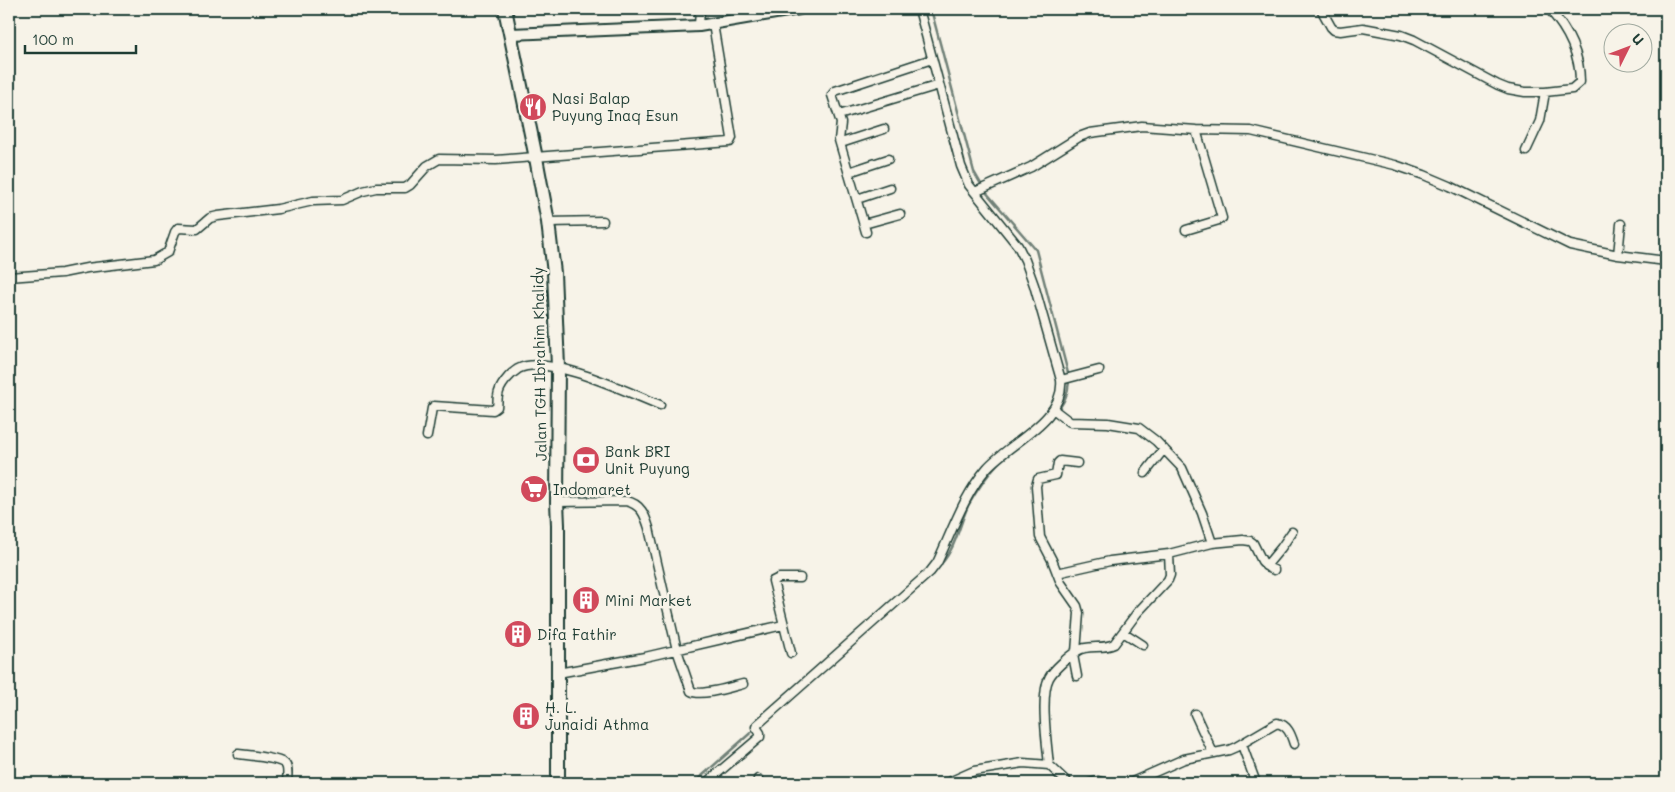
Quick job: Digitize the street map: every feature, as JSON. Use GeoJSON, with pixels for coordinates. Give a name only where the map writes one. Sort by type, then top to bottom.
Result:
{"type":"FeatureCollection","features":[{"type":"Feature","properties":{"kind":"main road","name":"Jalan TGH Ibrahim Khalidy"},"geometry":{"type":"LineString","coordinates":[[505,9],[548,222],[554,273],[558,367],[558,783]]}},
{"type":"Feature","properties":{"kind":"street"},"geometry":{"type":"LineString","coordinates":[[699,26],[700,9]]}},
{"type":"Feature","properties":{"kind":"street"},"geometry":{"type":"LineString","coordinates":[[511,34],[699,26],[799,9]]}},
{"type":"Feature","properties":{"kind":"street"},"geometry":{"type":"LineString","coordinates":[[706,783],[758,738],[757,725],[792,692],[930,572],[971,490],[979,478],[994,461],[1056,411],[1067,379],[1025,260],[1018,246],[980,190],[969,185],[961,166],[919,9]]}},
{"type":"Feature","properties":{"kind":"street"},"geometry":{"type":"LineString","coordinates":[[1321,9],[1331,27],[1336,30],[1357,28],[1400,35],[1419,42],[1503,88],[1525,92],[1572,89],[1580,81],[1578,62],[1564,28],[1549,9]]}},
{"type":"Feature","properties":{"kind":"street"},"geometry":{"type":"LineString","coordinates":[[9,277],[62,273],[154,260],[168,252],[178,228],[197,229],[210,218],[218,216],[278,209],[313,201],[342,200],[362,191],[376,188],[405,188],[427,166],[439,159],[496,160],[536,158],[731,141],[713,24]]}},
{"type":"Feature","properties":{"kind":"street"},"geometry":{"type":"LineString","coordinates":[[900,214],[865,228],[839,136],[842,125],[832,96],[834,91],[932,59]]}},
{"type":"Feature","properties":{"kind":"street"},"geometry":{"type":"LineString","coordinates":[[839,115],[939,85]]}},
{"type":"Feature","properties":{"kind":"street"},"geometry":{"type":"LineString","coordinates":[[1526,151],[1540,121],[1545,92]]}},
{"type":"Feature","properties":{"kind":"street"},"geometry":{"type":"LineString","coordinates":[[980,190],[1031,167],[1079,137],[1090,133],[1142,126],[1196,130],[1251,131],[1395,165],[1450,186],[1570,246],[1618,255],[1666,260]]}},
{"type":"Feature","properties":{"kind":"street"},"geometry":{"type":"LineString","coordinates":[[841,143],[884,129]]}},
{"type":"Feature","properties":{"kind":"street"},"geometry":{"type":"LineString","coordinates":[[1186,230],[1222,218],[1196,130]]}},
{"type":"Feature","properties":{"kind":"street"},"geometry":{"type":"LineString","coordinates":[[849,172],[888,159]]}},
{"type":"Feature","properties":{"kind":"street"},"geometry":{"type":"LineString","coordinates":[[857,199],[890,188]]}},
{"type":"Feature","properties":{"kind":"street"},"geometry":{"type":"LineString","coordinates":[[548,222],[603,222]]}},
{"type":"Feature","properties":{"kind":"street"},"geometry":{"type":"LineString","coordinates":[[1618,255],[1621,224]]}},
{"type":"Feature","properties":{"kind":"street"},"geometry":{"type":"LineString","coordinates":[[427,436],[434,406],[494,410],[497,407],[500,390],[514,372],[522,367],[558,367],[660,405]]}},
{"type":"Feature","properties":{"kind":"street"},"geometry":{"type":"LineString","coordinates":[[1067,379],[1099,370]]}},
{"type":"Feature","properties":{"kind":"street"},"geometry":{"type":"LineString","coordinates":[[1056,411],[1070,422],[1108,422],[1139,428],[1149,434],[1174,457],[1185,474],[1212,543]]}},
{"type":"Feature","properties":{"kind":"street"},"geometry":{"type":"LineString","coordinates":[[1145,473],[1164,449]]}},
{"type":"Feature","properties":{"kind":"street"},"geometry":{"type":"LineString","coordinates":[[1077,463],[1060,461],[1056,475],[1040,478],[1036,482],[1040,537],[1061,583],[1077,606],[1079,613],[1075,653],[1077,676]]}},
{"type":"Feature","properties":{"kind":"street"},"geometry":{"type":"LineString","coordinates":[[557,502],[626,501],[633,502],[640,507],[649,528],[677,650],[688,686],[693,693],[709,692],[743,684]]}},
{"type":"Feature","properties":{"kind":"street"},"geometry":{"type":"LineString","coordinates":[[1266,566],[1292,532]]}},
{"type":"Feature","properties":{"kind":"street"},"geometry":{"type":"LineString","coordinates":[[1057,573],[1110,561],[1169,554],[1212,543],[1243,540],[1250,541],[1266,566],[1274,570]]}},
{"type":"Feature","properties":{"kind":"street"},"geometry":{"type":"LineString","coordinates":[[1049,765],[1046,730],[1046,688],[1052,673],[1075,653],[1088,648],[1111,646],[1117,640],[1137,613],[1168,580],[1170,575],[1169,554]]}},
{"type":"Feature","properties":{"kind":"street"},"geometry":{"type":"LineString","coordinates":[[791,653],[773,581],[779,578],[800,578]]}},
{"type":"Feature","properties":{"kind":"street"},"geometry":{"type":"LineString","coordinates":[[558,673],[645,657],[783,625]]}},
{"type":"Feature","properties":{"kind":"street"},"geometry":{"type":"LineString","coordinates":[[1123,632],[1143,645]]}},
{"type":"Feature","properties":{"kind":"street"},"geometry":{"type":"LineString","coordinates":[[1195,714],[1213,753]]}},
{"type":"Feature","properties":{"kind":"street"},"geometry":{"type":"LineString","coordinates":[[1130,783],[1184,759],[1229,750],[1242,745],[1280,723],[1287,730],[1294,744]]}},
{"type":"Feature","properties":{"kind":"street"},"geometry":{"type":"LineString","coordinates":[[1242,745],[1256,783]]}},
{"type":"Feature","properties":{"kind":"street"},"geometry":{"type":"LineString","coordinates":[[238,754],[283,763],[286,767],[287,783]]}},
{"type":"Feature","properties":{"kind":"street"},"geometry":{"type":"LineString","coordinates":[[947,783],[974,771],[1022,762],[1049,765],[1068,783]]}},
{"type":"Feature","properties":{"kind":"street"},"geometry":{"type":"LineString","coordinates":[[1090,783],[1098,781],[1105,783]]}},
{"type":"Feature","properties":{"kind":"waterway"},"geometry":{"type":"LineString","coordinates":[[931,9],[974,172],[985,191],[1036,250],[1069,377],[1068,390],[1064,401],[1048,421]]}},
{"type":"Feature","properties":{"kind":"waterway"},"geometry":{"type":"LineString","coordinates":[[1035,433],[1044,425]]}},
{"type":"Feature","properties":{"kind":"waterway"},"geometry":{"type":"LineString","coordinates":[[936,569],[952,548],[971,500],[1000,461]]}},
{"type":"Feature","properties":{"kind":"waterway"},"geometry":{"type":"LineString","coordinates":[[694,783],[756,728]]}},
{"type":"Feature","properties":{"kind":"place","name":"Nasi Balap Puyung Inaq Esun"},"geometry":{"type":"Point","coordinates":[533,107]}},
{"type":"Feature","properties":{"kind":"place","name":"Bank BRI Unit Puyung"},"geometry":{"type":"Point","coordinates":[586,460]}},
{"type":"Feature","properties":{"kind":"place","name":"Indomaret"},"geometry":{"type":"Point","coordinates":[534,489]}},
{"type":"Feature","properties":{"kind":"place","name":"Mini Market"},"geometry":{"type":"Point","coordinates":[586,600]}},
{"type":"Feature","properties":{"kind":"place","name":"Difa Fathir"},"geometry":{"type":"Point","coordinates":[518,634]}},
{"type":"Feature","properties":{"kind":"place","name":"H. L. Junaidi Athma"},"geometry":{"type":"Point","coordinates":[526,716]}}]}
